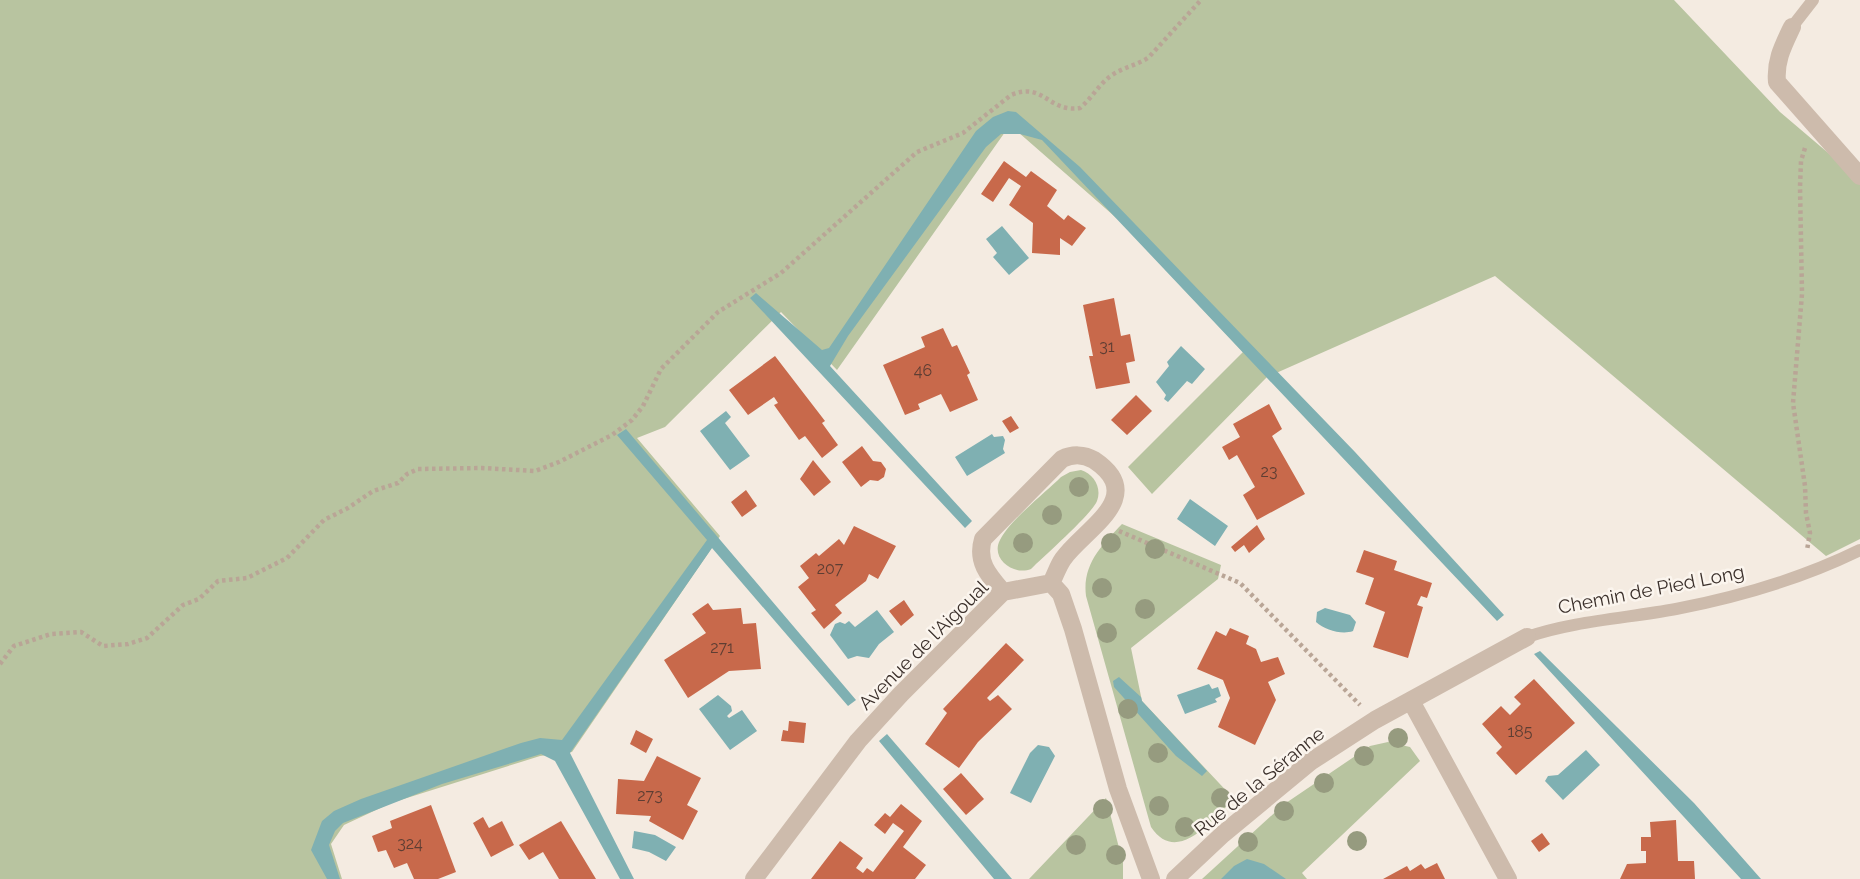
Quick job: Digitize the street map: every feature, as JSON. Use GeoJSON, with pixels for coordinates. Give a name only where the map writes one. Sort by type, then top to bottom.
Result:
{"type":"FeatureCollection","features":[{"type":"Feature","properties":{"kind":"street"},"geometry":{"type":"LineString","coordinates":[[1792,27],[1776,67],[1777,82],[1860,176]]}},
{"type":"Feature","properties":{"kind":"street"},"geometry":{"type":"LineString","coordinates":[[1003,592],[984,571],[981,548],[983,539],[1062,459],[1069,456],[1090,457],[1107,471],[1114,482],[1115,500],[1099,523],[1063,559],[1051,583],[1061,594],[1073,629],[1118,789],[1151,879]]}},
{"type":"Feature","properties":{"kind":"street","name":"Avenue de l'Aigoual"},"geometry":{"type":"LineString","coordinates":[[754,879],[858,741],[1003,592],[1051,583]]}},
{"type":"Feature","properties":{"kind":"street","name":"Rue de la Séranne"},"geometry":{"type":"LineString","coordinates":[[1175,879],[1223,834],[1310,762],[1375,720],[1527,638]]}},
{"type":"Feature","properties":{"kind":"street"},"geometry":{"type":"LineString","coordinates":[[1411,701],[1508,879]]}},
{"type":"Feature","properties":{"kind":"lane"},"geometry":{"type":"LineString","coordinates":[[1792,27],[1813,0]]}},
{"type":"Feature","properties":{"kind":"lane","name":"Chemin de Pied Long"},"geometry":{"type":"LineString","coordinates":[[1527,638],[1551,631],[1735,596],[1860,550]]}},
{"type":"Feature","properties":{"kind":"path"},"geometry":{"type":"LineString","coordinates":[[0,664],[14,646],[51,634],[81,632],[103,646],[128,644],[146,638],[183,605],[199,599],[218,581],[247,578],[274,565],[295,551],[324,520],[373,491],[398,483],[407,474],[418,469],[535,471],[612,435],[638,413],[661,369],[718,312],[782,273],[917,152],[963,133],[1011,95],[1019,92],[1034,91],[1065,110],[1080,108],[1101,83],[1126,66],[1141,63],[1149,57],[1201,0]]}},
{"type":"Feature","properties":{"kind":"path"},"geometry":{"type":"LineString","coordinates":[[1800,574],[1810,533],[1793,403],[1802,294],[1801,161],[1812,124]]}},
{"type":"Feature","properties":{"kind":"path"},"geometry":{"type":"LineString","coordinates":[[1099,523],[1241,583],[1375,720]]}},
{"type":"Feature","properties":{"kind":"green space"},"geometry":{"type":"Polygon","coordinates":[[[0,0],[1674,0],[1780,112],[1860,180],[1860,539],[1826,556],[1495,276],[1267,377],[1152,494],[1128,467],[1243,352],[1121,222],[1010,125],[837,370],[781,312],[665,427],[637,438],[720,536],[572,752],[540,756],[391,803],[344,825],[331,844],[342,879],[0,879],[0,0]]]}},
{"type":"Feature","properties":{"kind":"green space"},"geometry":{"type":"Polygon","coordinates":[[[1081,470],[1090,475],[1098,487],[1097,501],[1093,507],[1031,569],[1018,570],[1005,564],[998,554],[998,547],[1005,532],[1061,477],[1081,470]]]}},
{"type":"Feature","properties":{"kind":"green space"},"geometry":{"type":"Polygon","coordinates":[[[1122,524],[1221,565],[1218,579],[1131,648],[1142,701],[1234,799],[1205,827],[1183,841],[1172,842],[1161,838],[1151,827],[1086,596],[1090,565],[1122,524]]]}},
{"type":"Feature","properties":{"kind":"green space"},"geometry":{"type":"Polygon","coordinates":[[[1388,742],[1410,747],[1420,761],[1302,873],[1307,879],[1202,879],[1283,805],[1370,746],[1388,742]]]}},
{"type":"Feature","properties":{"kind":"green space"},"geometry":{"type":"Polygon","coordinates":[[[1106,798],[1123,863],[1123,879],[1029,879],[1106,798]]]}},
{"type":"Feature","properties":{"kind":"water"},"geometry":{"type":"Polygon","coordinates":[[[1008,111],[1016,112],[1080,167],[1355,452],[1504,615],[1497,621],[1042,140],[1020,134],[1001,134],[986,147],[848,336],[830,366],[972,521],[965,528],[750,298],[756,293],[822,350],[829,348],[976,131],[993,117],[1008,111]]]}},
{"type":"Feature","properties":{"kind":"water"},"geometry":{"type":"Polygon","coordinates":[[[1002,226],[1029,258],[1009,275],[993,257],[997,253],[986,239],[1002,226]]]}},
{"type":"Feature","properties":{"kind":"water"},"geometry":{"type":"Polygon","coordinates":[[[1181,346],[1205,369],[1192,384],[1187,381],[1168,402],[1156,382],[1169,366],[1167,362],[1181,346]]]}},
{"type":"Feature","properties":{"kind":"water"},"geometry":{"type":"Polygon","coordinates":[[[726,411],[731,417],[725,423],[750,456],[730,470],[700,431],[726,411]]]}},
{"type":"Feature","properties":{"kind":"water"},"geometry":{"type":"Polygon","coordinates":[[[626,429],[856,700],[848,706],[712,548],[570,753],[634,879],[620,879],[555,761],[541,754],[442,784],[343,823],[335,831],[329,845],[340,879],[327,879],[311,850],[322,821],[334,811],[521,743],[540,738],[562,740],[707,540],[617,435],[626,429]]]}},
{"type":"Feature","properties":{"kind":"water"},"geometry":{"type":"Polygon","coordinates":[[[992,434],[994,437],[1003,436],[1005,453],[967,476],[955,457],[992,434]]]}},
{"type":"Feature","properties":{"kind":"water"},"geometry":{"type":"Polygon","coordinates":[[[1190,499],[1228,526],[1215,546],[1177,519],[1190,499]]]}},
{"type":"Feature","properties":{"kind":"water"},"geometry":{"type":"Polygon","coordinates":[[[1325,608],[1350,615],[1356,622],[1353,631],[1334,631],[1316,622],[1317,612],[1325,608]]]}},
{"type":"Feature","properties":{"kind":"water"},"geometry":{"type":"Polygon","coordinates":[[[877,610],[894,632],[879,644],[869,658],[857,656],[848,659],[830,635],[835,624],[849,621],[855,627],[877,610]]]}},
{"type":"Feature","properties":{"kind":"water"},"geometry":{"type":"Polygon","coordinates":[[[1540,651],[1694,803],[1761,879],[1741,879],[1534,654],[1540,651]]]}},
{"type":"Feature","properties":{"kind":"water"},"geometry":{"type":"Polygon","coordinates":[[[1119,677],[1141,697],[1207,771],[1202,776],[1176,756],[1114,687],[1113,681],[1119,677]]]}},
{"type":"Feature","properties":{"kind":"water"},"geometry":{"type":"Polygon","coordinates":[[[1209,684],[1212,689],[1218,687],[1221,696],[1215,699],[1217,702],[1185,714],[1177,695],[1209,684]]]}},
{"type":"Feature","properties":{"kind":"water"},"geometry":{"type":"Polygon","coordinates":[[[718,695],[731,706],[732,711],[727,716],[729,718],[742,710],[757,731],[730,750],[699,709],[718,695]]]}},
{"type":"Feature","properties":{"kind":"water"},"geometry":{"type":"Polygon","coordinates":[[[887,734],[1012,879],[994,879],[879,741],[887,734]]]}},
{"type":"Feature","properties":{"kind":"water"},"geometry":{"type":"Polygon","coordinates":[[[1038,745],[1049,747],[1055,756],[1031,803],[1010,793],[1030,753],[1038,745]]]}},
{"type":"Feature","properties":{"kind":"water"},"geometry":{"type":"Polygon","coordinates":[[[1586,750],[1600,765],[1563,800],[1545,781],[1548,776],[1558,775],[1586,750]]]}},
{"type":"Feature","properties":{"kind":"water"},"geometry":{"type":"Polygon","coordinates":[[[634,831],[655,835],[676,847],[666,861],[649,852],[632,848],[634,831]]]}},
{"type":"Feature","properties":{"kind":"water"},"geometry":{"type":"Polygon","coordinates":[[[1247,859],[1264,864],[1286,879],[1221,879],[1234,866],[1247,859]]]}},
{"type":"Feature","properties":{"kind":"building"},"geometry":{"type":"Polygon","coordinates":[[[1004,161],[1026,177],[1031,171],[1057,190],[1047,206],[1064,220],[1068,215],[1086,228],[1072,246],[1060,238],[1060,255],[1032,253],[1033,223],[1009,205],[1021,186],[1009,178],[993,202],[981,194],[1004,161]]]}},
{"type":"Feature","properties":{"kind":"building"},"geometry":{"type":"Polygon","coordinates":[[[1114,298],[1121,336],[1130,334],[1135,361],[1126,363],[1130,383],[1096,389],[1083,305],[1114,298]]]}},
{"type":"Feature","properties":{"kind":"building"},"geometry":{"type":"Polygon","coordinates":[[[943,328],[952,347],[957,345],[970,373],[967,375],[978,400],[950,412],[941,394],[918,404],[920,409],[905,415],[883,365],[925,347],[921,337],[943,328]]]}},
{"type":"Feature","properties":{"kind":"building"},"geometry":{"type":"Polygon","coordinates":[[[775,356],[825,421],[822,423],[838,445],[822,458],[805,436],[799,440],[774,405],[778,403],[774,397],[748,415],[729,390],[775,356]]]}},
{"type":"Feature","properties":{"kind":"building"},"geometry":{"type":"Polygon","coordinates":[[[1136,395],[1152,411],[1127,435],[1111,420],[1136,395]]]}},
{"type":"Feature","properties":{"kind":"building"},"geometry":{"type":"Polygon","coordinates":[[[1269,404],[1282,429],[1272,436],[1305,494],[1257,520],[1243,495],[1255,487],[1237,455],[1229,460],[1222,447],[1240,437],[1233,424],[1269,404]]]}},
{"type":"Feature","properties":{"kind":"building"},"geometry":{"type":"Polygon","coordinates":[[[1011,416],[1019,428],[1010,433],[1002,421],[1011,416]]]}},
{"type":"Feature","properties":{"kind":"building"},"geometry":{"type":"Polygon","coordinates":[[[862,446],[873,461],[881,462],[886,469],[884,477],[878,481],[870,480],[861,487],[842,462],[862,446]]]}},
{"type":"Feature","properties":{"kind":"building"},"geometry":{"type":"Polygon","coordinates":[[[813,460],[831,482],[814,496],[800,479],[813,460]]]}},
{"type":"Feature","properties":{"kind":"building"},"geometry":{"type":"Polygon","coordinates":[[[746,490],[757,506],[742,517],[731,502],[746,490]]]}},
{"type":"Feature","properties":{"kind":"building"},"geometry":{"type":"Polygon","coordinates":[[[1257,525],[1265,539],[1249,553],[1244,545],[1235,552],[1231,547],[1257,525]]]}},
{"type":"Feature","properties":{"kind":"building"},"geometry":{"type":"Polygon","coordinates":[[[854,526],[896,546],[878,579],[869,574],[866,581],[835,605],[842,613],[824,629],[811,613],[816,610],[798,587],[809,578],[800,566],[816,553],[819,556],[839,539],[844,545],[854,526]]]}},
{"type":"Feature","properties":{"kind":"building"},"geometry":{"type":"Polygon","coordinates":[[[1364,550],[1397,561],[1394,570],[1432,583],[1427,598],[1421,596],[1417,605],[1423,607],[1408,658],[1373,647],[1385,612],[1365,604],[1374,578],[1356,572],[1364,550]]]}},
{"type":"Feature","properties":{"kind":"building"},"geometry":{"type":"Polygon","coordinates":[[[904,600],[914,615],[901,626],[889,611],[904,600]]]}},
{"type":"Feature","properties":{"kind":"building"},"geometry":{"type":"Polygon","coordinates":[[[708,603],[713,610],[741,608],[743,624],[756,623],[761,669],[729,671],[688,698],[664,660],[706,633],[692,614],[708,603]]]}},
{"type":"Feature","properties":{"kind":"building"},"geometry":{"type":"Polygon","coordinates":[[[1230,628],[1249,636],[1246,644],[1256,649],[1261,662],[1278,657],[1285,674],[1268,682],[1276,700],[1255,745],[1218,727],[1230,698],[1223,680],[1197,669],[1216,631],[1226,636],[1230,628]]]}},
{"type":"Feature","properties":{"kind":"building"},"geometry":{"type":"Polygon","coordinates":[[[1006,643],[1024,660],[987,698],[990,701],[998,695],[1012,709],[978,742],[959,768],[925,744],[947,713],[943,709],[1006,643]]]}},
{"type":"Feature","properties":{"kind":"building"},"geometry":{"type":"Polygon","coordinates":[[[1534,679],[1575,723],[1516,775],[1496,753],[1502,747],[1482,724],[1501,706],[1510,715],[1521,704],[1514,697],[1534,679]]]}},
{"type":"Feature","properties":{"kind":"building"},"geometry":{"type":"Polygon","coordinates":[[[789,721],[806,723],[804,743],[781,741],[783,730],[788,731],[789,721]]]}},
{"type":"Feature","properties":{"kind":"building"},"geometry":{"type":"Polygon","coordinates":[[[636,730],[653,739],[646,753],[630,744],[636,730]]]}},
{"type":"Feature","properties":{"kind":"building"},"geometry":{"type":"Polygon","coordinates":[[[657,756],[701,778],[687,805],[698,811],[683,840],[649,821],[651,816],[616,814],[618,779],[644,781],[657,756]]]}},
{"type":"Feature","properties":{"kind":"building"},"geometry":{"type":"Polygon","coordinates":[[[961,773],[984,799],[966,815],[943,789],[961,773]]]}},
{"type":"Feature","properties":{"kind":"building"},"geometry":{"type":"Polygon","coordinates":[[[901,804],[922,821],[903,847],[926,865],[915,879],[811,879],[840,841],[863,858],[856,868],[863,873],[867,868],[873,872],[904,831],[893,823],[885,834],[874,825],[885,813],[890,817],[901,804]]]}},
{"type":"Feature","properties":{"kind":"building"},"geometry":{"type":"Polygon","coordinates":[[[431,805],[456,872],[438,879],[414,879],[407,863],[394,868],[386,850],[378,852],[372,836],[392,828],[390,821],[431,805]]]}},
{"type":"Feature","properties":{"kind":"building"},"geometry":{"type":"Polygon","coordinates":[[[483,817],[489,828],[502,821],[514,845],[491,857],[473,823],[483,817]]]}},
{"type":"Feature","properties":{"kind":"building"},"geometry":{"type":"Polygon","coordinates":[[[1676,820],[1678,861],[1694,861],[1695,879],[1620,879],[1627,864],[1646,863],[1646,851],[1641,851],[1641,837],[1651,837],[1650,822],[1676,820]]]}},
{"type":"Feature","properties":{"kind":"building"},"geometry":{"type":"Polygon","coordinates":[[[561,821],[596,879],[559,879],[543,852],[529,860],[519,845],[561,821]]]}},
{"type":"Feature","properties":{"kind":"building"},"geometry":{"type":"Polygon","coordinates":[[[1542,833],[1550,844],[1539,852],[1531,841],[1542,833]]]}},
{"type":"Feature","properties":{"kind":"building"},"geometry":{"type":"Polygon","coordinates":[[[1437,863],[1445,879],[1383,879],[1407,866],[1410,871],[1421,864],[1425,869],[1437,863]]]}}]}
